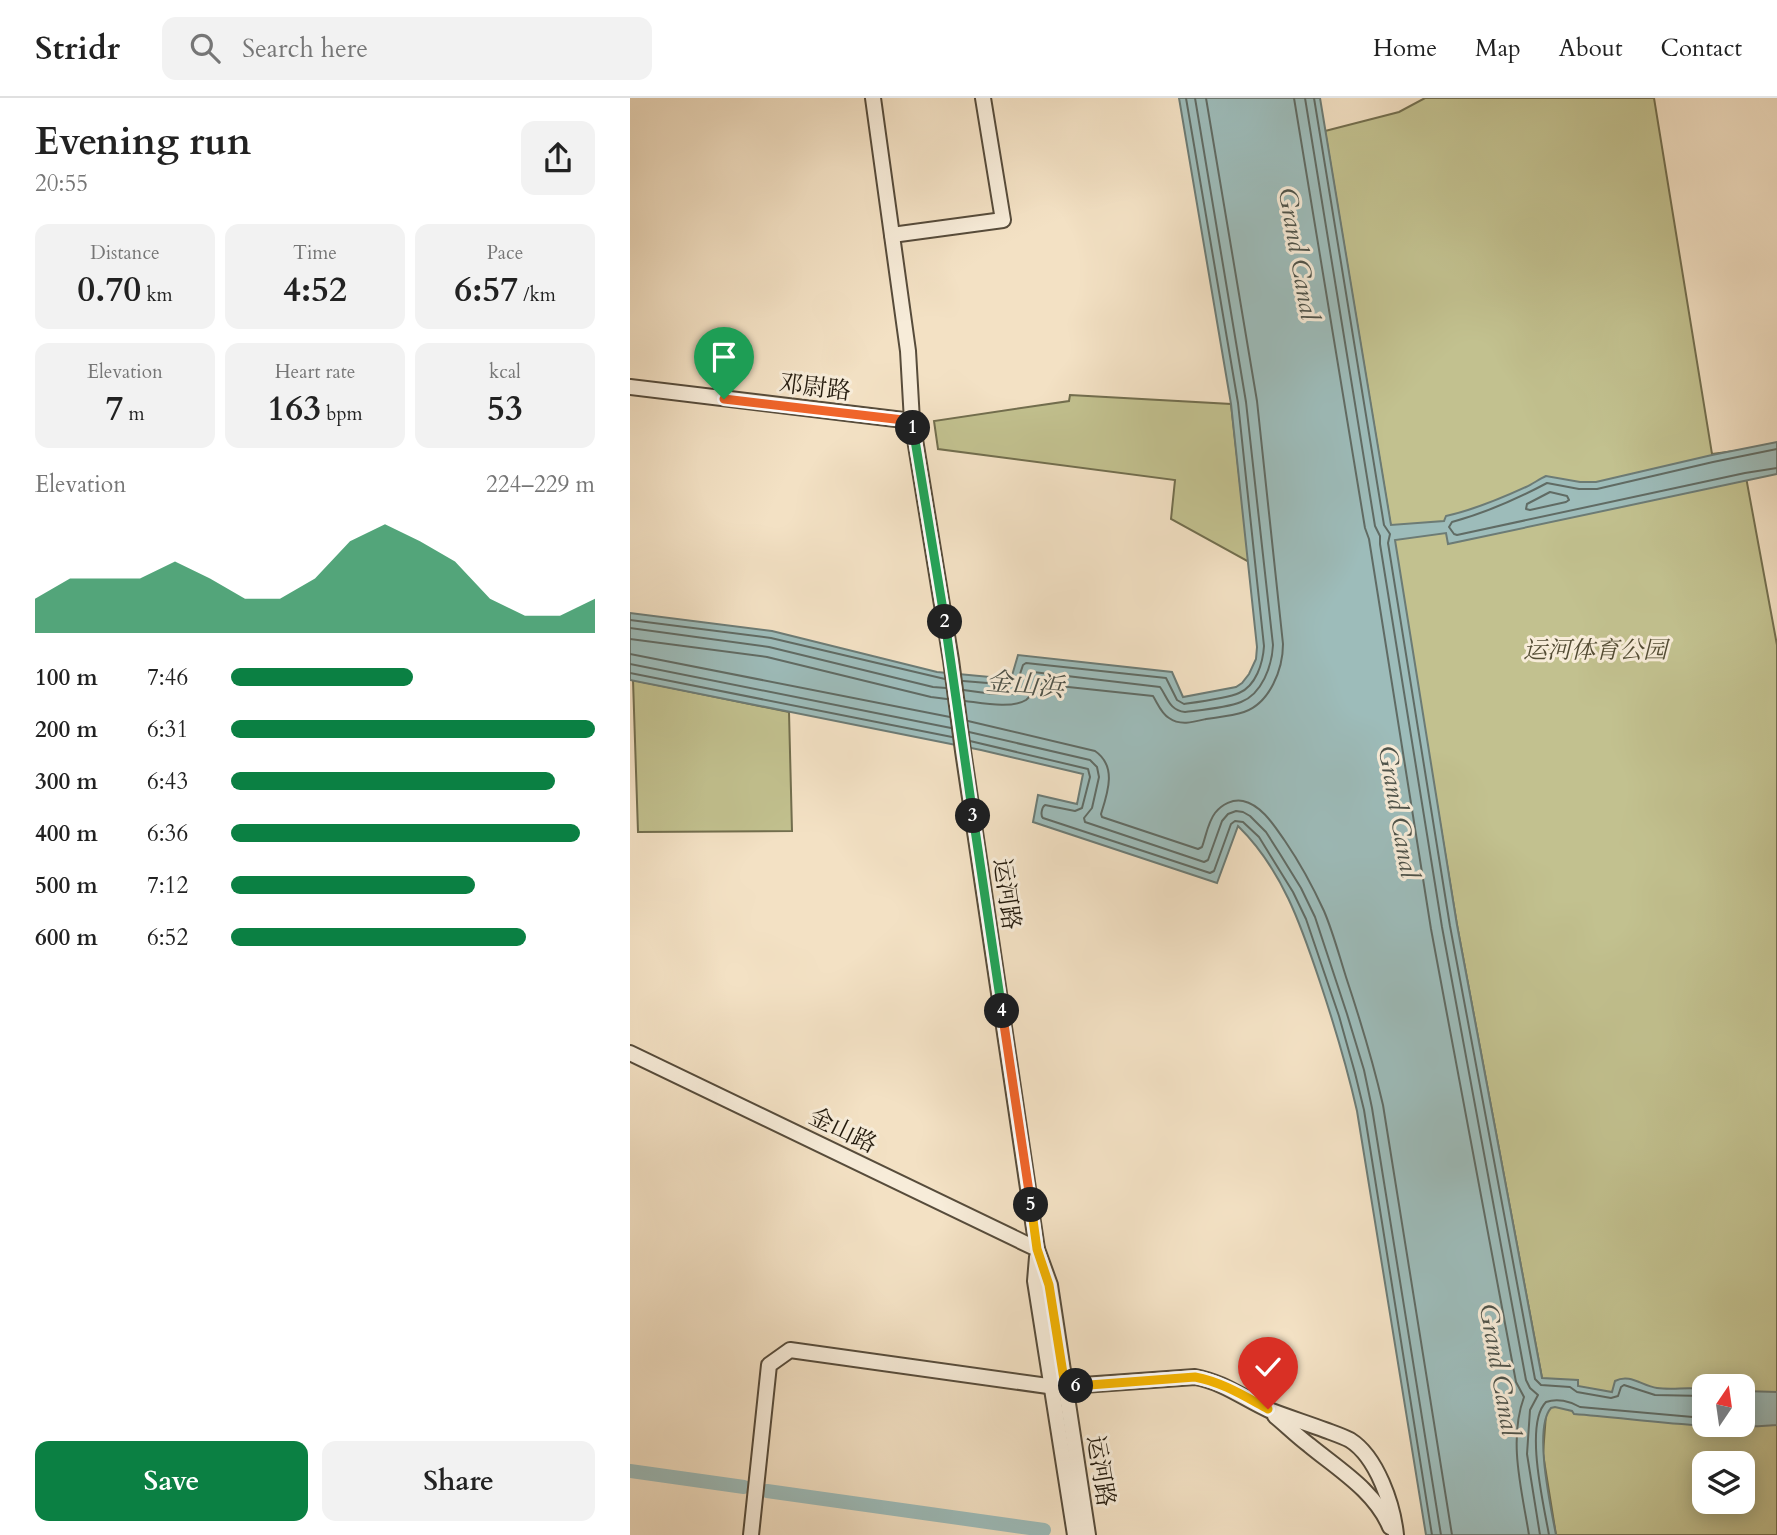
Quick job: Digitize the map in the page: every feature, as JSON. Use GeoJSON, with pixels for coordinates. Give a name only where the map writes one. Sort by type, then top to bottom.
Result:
{"type":"FeatureCollection","features":[{"type":"Feature","properties":{"kind":"street","name":"运河路"},"geometry":{"type":"LineString","coordinates":[[873,98],[908,351],[912,421],[951,660],[1037,1249],[1035,1281],[1088,1535]]}},
{"type":"Feature","properties":{"kind":"street"},"geometry":{"type":"LineString","coordinates":[[892,235],[1003,220],[983,98]]}},
{"type":"Feature","properties":{"kind":"street","name":"邓尉路"},"geometry":{"type":"LineString","coordinates":[[630,387],[912,421]]}},
{"type":"Feature","properties":{"kind":"street","name":"金山路"},"geometry":{"type":"LineString","coordinates":[[630,1053],[1037,1249]]}},
{"type":"Feature","properties":{"kind":"street"},"geometry":{"type":"LineString","coordinates":[[751,1535],[769,1365],[790,1350],[1058,1387],[1195,1377],[1210,1380],[1225,1385],[1268,1409],[1348,1439],[1362,1450],[1387,1496],[1395,1520],[1394,1535]]}},
{"type":"Feature","properties":{"kind":"street","name":"运河路"},"geometry":{"type":"LineString","coordinates":[[1058,1387],[1075,1535]]}},
{"type":"Feature","properties":{"kind":"street"},"geometry":{"type":"LineString","coordinates":[[1268,1409],[1373,1500],[1394,1535]]}},
{"type":"Feature","properties":{"kind":"green space","name":"运河体育公园"},"geometry":{"type":"Polygon","coordinates":[[[1425,98],[1654,98],[1712,454],[1741,450],[1777,645],[1777,1535],[1556,1535],[1543,1454],[1546,1414],[1542,1378],[1457,925],[1325,131],[1399,112],[1425,98]]]}},
{"type":"Feature","properties":{"kind":"green space"},"geometry":{"type":"Polygon","coordinates":[[[1070,395],[1231,404],[1249,562],[1171,519],[1175,480],[938,449],[934,421],[1069,401],[1070,395]]]}},
{"type":"Feature","properties":{"kind":"green space"},"geometry":{"type":"Polygon","coordinates":[[[633,680],[789,712],[792,831],[638,832],[633,680]]]}},
{"type":"Feature","properties":{"kind":"water"},"geometry":{"type":"Polygon","coordinates":[[[1179,98],[1320,98],[1391,525],[1444,521],[1446,516],[1496,500],[1546,476],[1596,482],[1777,442],[1777,474],[1448,544],[1446,533],[1395,540],[1457,925],[1542,1378],[1578,1380],[1578,1386],[1612,1392],[1615,1381],[1626,1378],[1657,1388],[1692,1389],[1692,1425],[1574,1414],[1572,1411],[1551,1408],[1543,1432],[1543,1450],[1556,1535],[1426,1535],[1357,1111],[1349,1078],[1313,961],[1297,919],[1267,860],[1238,826],[1217,883],[1033,822],[1038,795],[1077,804],[1083,774],[981,750],[630,680],[630,613],[772,631],[937,672],[1011,679],[1018,655],[1172,672],[1183,697],[1236,687],[1249,674],[1256,659],[1257,647],[1231,404],[1179,98]]]}},
{"type":"Feature","properties":{"kind":"water"},"geometry":{"type":"Polygon","coordinates":[[[1755,1391],[1777,1392],[1777,1425],[1755,1426],[1755,1391]]]}},
{"type":"Feature","properties":{"kind":"waterway"},"geometry":{"type":"LineString","coordinates":[[630,1471],[744,1487]]}},
{"type":"Feature","properties":{"kind":"waterway"},"geometry":{"type":"LineString","coordinates":[[767,1491],[1044,1530]]}},
{"type":"Feature","properties":{"kind":"route"},"geometry":{"type":"LineString","coordinates":[[724,399],[912,421],[951,660],[1037,1249],[1049,1285],[1065,1386],[1195,1377],[1225,1385],[1268,1409]]}},
{"type":"Feature","properties":{"kind":"water label","name":"Grand Canal"},"geometry":{"type":"Point","coordinates":[1299,254]}},
{"type":"Feature","properties":{"kind":"water label","name":"金山浜"},"geometry":{"type":"Point","coordinates":[1025,684]}},
{"type":"Feature","properties":{"kind":"water label","name":"Grand Canal"},"geometry":{"type":"Point","coordinates":[1399,812]}},
{"type":"Feature","properties":{"kind":"water label","name":"Grand Canal"},"geometry":{"type":"Point","coordinates":[1500,1370]}}]}
